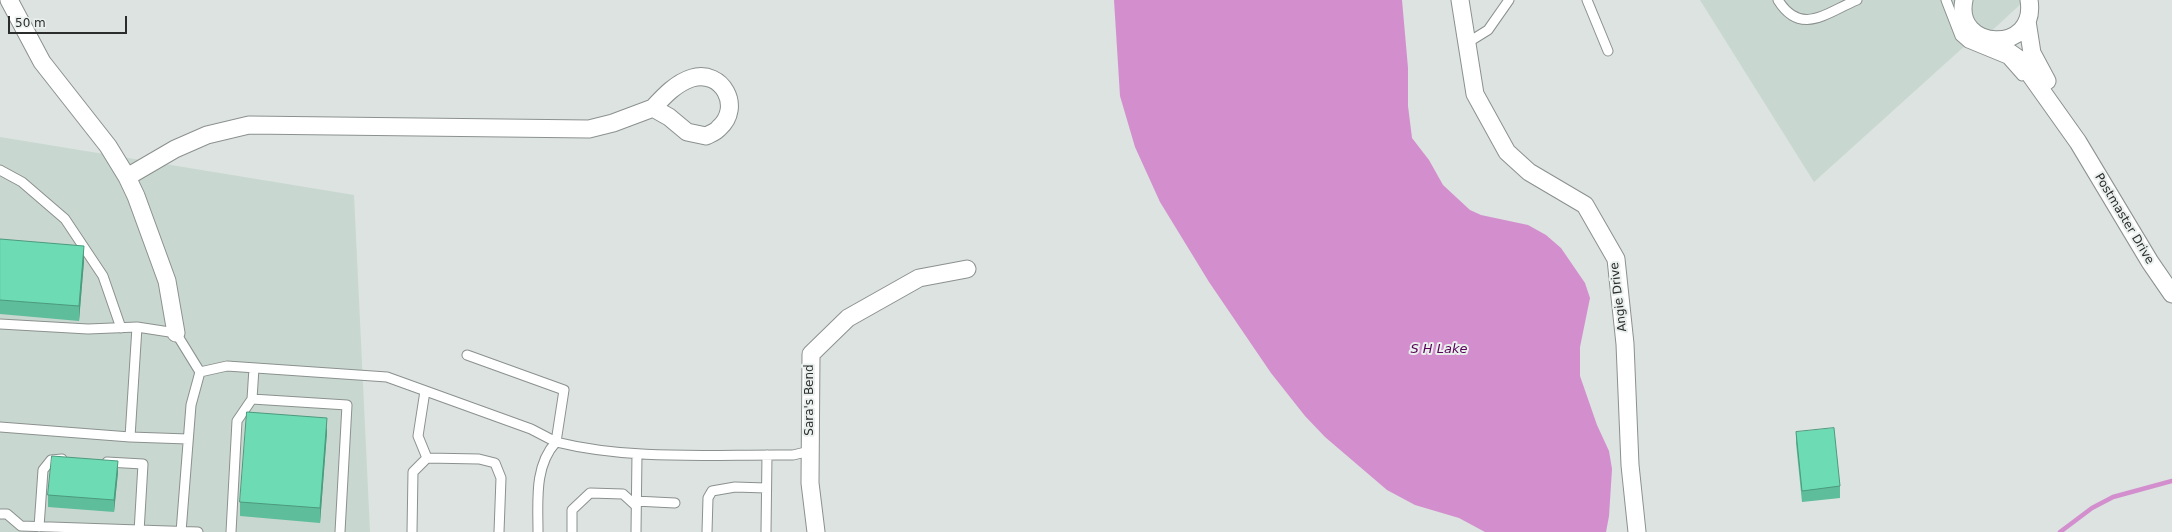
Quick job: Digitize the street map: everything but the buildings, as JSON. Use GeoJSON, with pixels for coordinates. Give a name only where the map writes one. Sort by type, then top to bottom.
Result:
{"type":"FeatureCollection","features":[{"type":"Feature","properties":{"kind":"street"},"geometry":{"type":"LineString","coordinates":[[9,0],[42,62],[108,146],[127,177],[167,281],[176,333]]}},
{"type":"Feature","properties":{"kind":"street","name":"Angie Drive"},"geometry":{"type":"LineString","coordinates":[[1460,0],[1475,94],[1507,152],[1529,172],[1585,204],[1616,259],[1625,344],[1630,465],[1637,532]]}},
{"type":"Feature","properties":{"kind":"street"},"geometry":{"type":"LineString","coordinates":[[1964,0],[1964,13],[1970,28],[1980,36],[1992,40],[2019,59],[2078,142]]}},
{"type":"Feature","properties":{"kind":"street"},"geometry":{"type":"LineString","coordinates":[[2029,0],[2027,22],[2029,43],[2036,63],[2079,132],[2078,142]]}},
{"type":"Feature","properties":{"kind":"street"},"geometry":{"type":"LineString","coordinates":[[1992,40],[2000,40],[2012,36],[2022,29],[2027,22]]}},
{"type":"Feature","properties":{"kind":"street"},"geometry":{"type":"LineString","coordinates":[[127,177],[175,149],[207,135],[249,125],[589,129],[614,123],[653,108]]}},
{"type":"Feature","properties":{"kind":"street","name":"Postmaster Drive"},"geometry":{"type":"LineString","coordinates":[[2078,142],[2150,262],[2172,294]]}},
{"type":"Feature","properties":{"kind":"street","name":"Sara's Bend"},"geometry":{"type":"LineString","coordinates":[[816,532],[810,483],[810,354],[848,318],[919,278],[967,269]]}},
{"type":"Feature","properties":{"kind":"lane"},"geometry":{"type":"LineString","coordinates":[[1467,43],[1488,30],[1509,0]]}},
{"type":"Feature","properties":{"kind":"lane"},"geometry":{"type":"LineString","coordinates":[[1587,0],[1608,51]]}},
{"type":"Feature","properties":{"kind":"lane"},"geometry":{"type":"LineString","coordinates":[[1778,0],[1790,14],[1804,20],[1819,18],[1836,8],[1857,0]]}},
{"type":"Feature","properties":{"kind":"lane"},"geometry":{"type":"LineString","coordinates":[[1836,8],[1843,0]]}},
{"type":"Feature","properties":{"kind":"lane"},"geometry":{"type":"LineString","coordinates":[[1946,0],[1960,36],[1968,43],[2007,60],[2042,102],[2056,113]]}},
{"type":"Feature","properties":{"kind":"lane"},"geometry":{"type":"LineString","coordinates":[[0,170],[22,182],[65,219],[104,276],[121,328]]}},
{"type":"Feature","properties":{"kind":"lane"},"geometry":{"type":"LineString","coordinates":[[0,324],[88,329],[137,327],[176,333],[200,372],[191,405],[181,532]]}},
{"type":"Feature","properties":{"kind":"lane"},"geometry":{"type":"LineString","coordinates":[[130,437],[137,327]]}},
{"type":"Feature","properties":{"kind":"lane"},"geometry":{"type":"LineString","coordinates":[[467,355],[564,390],[556,442],[546,452],[538,484],[538,532]]}},
{"type":"Feature","properties":{"kind":"lane"},"geometry":{"type":"LineString","coordinates":[[200,372],[227,366],[387,377],[531,429],[556,442],[588,450],[637,454],[793,455],[810,451]]}},
{"type":"Feature","properties":{"kind":"lane"},"geometry":{"type":"LineString","coordinates":[[231,532],[237,420],[252,399],[254,368]]}},
{"type":"Feature","properties":{"kind":"lane"},"geometry":{"type":"LineString","coordinates":[[425,391],[418,436],[427,458]]}},
{"type":"Feature","properties":{"kind":"lane"},"geometry":{"type":"LineString","coordinates":[[252,399],[347,406],[340,532]]}},
{"type":"Feature","properties":{"kind":"lane"},"geometry":{"type":"LineString","coordinates":[[0,427],[130,437],[188,439]]}},
{"type":"Feature","properties":{"kind":"lane"},"geometry":{"type":"LineString","coordinates":[[636,532],[635,503],[637,454]]}},
{"type":"Feature","properties":{"kind":"lane"},"geometry":{"type":"LineString","coordinates":[[766,532],[767,454]]}},
{"type":"Feature","properties":{"kind":"lane"},"geometry":{"type":"LineString","coordinates":[[39,527],[43,470],[48,462],[54,458],[69,459]]}},
{"type":"Feature","properties":{"kind":"lane"},"geometry":{"type":"LineString","coordinates":[[412,532],[413,472],[427,458],[479,459],[495,463],[501,478],[499,532]]}},
{"type":"Feature","properties":{"kind":"lane"},"geometry":{"type":"LineString","coordinates":[[100,461],[143,464],[139,531]]}},
{"type":"Feature","properties":{"kind":"lane"},"geometry":{"type":"LineString","coordinates":[[708,532],[708,498],[712,491],[735,487],[766,488]]}},
{"type":"Feature","properties":{"kind":"lane"},"geometry":{"type":"LineString","coordinates":[[572,532],[572,510],[590,493],[623,494],[635,503],[675,503]]}},
{"type":"Feature","properties":{"kind":"lane"},"geometry":{"type":"LineString","coordinates":[[0,514],[7,514],[21,529],[39,527],[61,530],[198,532]]}},
{"type":"Feature","properties":{"kind":"shaded area"},"geometry":{"type":"Polygon","coordinates":[[[1700,0],[2025,0],[1984,38],[1968,43],[1814,182],[1700,0]]]}},
{"type":"Feature","properties":{"kind":"shaded area"},"geometry":{"type":"Polygon","coordinates":[[[0,137],[354,195],[370,532],[0,532],[0,137]]]}},
{"type":"Feature","properties":{"kind":"water","name":"S H Lake"},"geometry":{"type":"Polygon","coordinates":[[[1114,0],[1402,0],[1408,68],[1408,106],[1412,138],[1429,160],[1443,185],[1470,210],[1481,215],[1528,225],[1546,235],[1561,248],[1585,283],[1590,298],[1580,347],[1580,376],[1597,425],[1609,451],[1612,469],[1609,516],[1606,532],[1485,532],[1459,518],[1415,505],[1387,490],[1325,437],[1305,416],[1271,373],[1209,282],[1160,202],[1135,147],[1120,96],[1114,0]]]}},
{"type":"Feature","properties":{"kind":"waterway"},"geometry":{"type":"LineString","coordinates":[[2060,532],[2092,508],[2113,497],[2172,481]]}}]}
